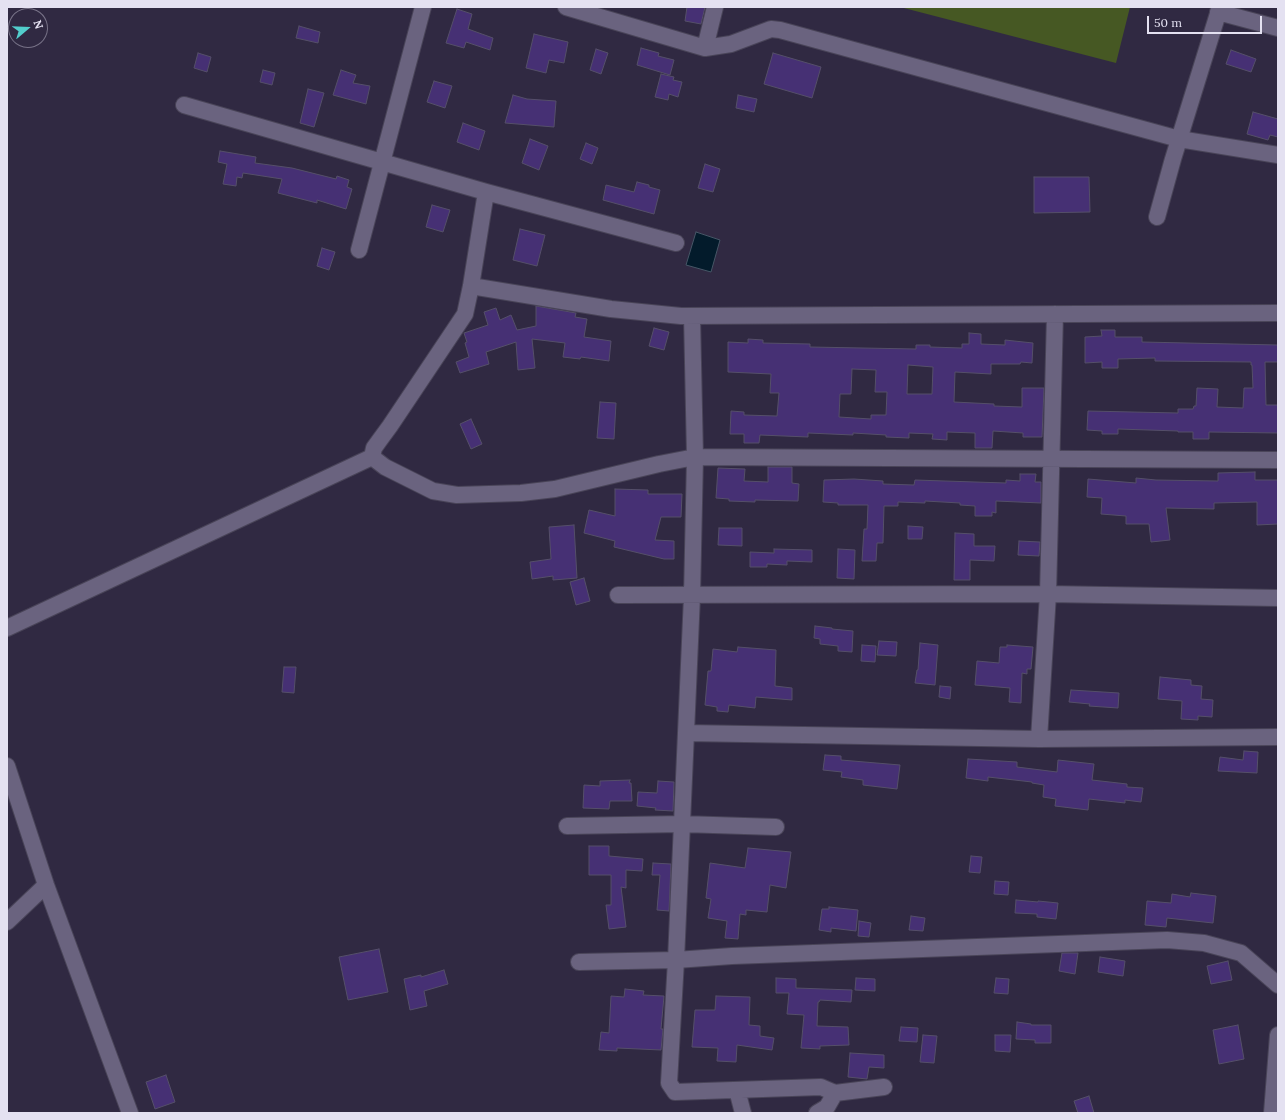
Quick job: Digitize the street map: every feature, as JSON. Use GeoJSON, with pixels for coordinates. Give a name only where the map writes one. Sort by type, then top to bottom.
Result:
{"type":"FeatureCollection","features":[{"type":"Feature","properties":{"kind":"street"},"geometry":{"type":"LineString","coordinates":[[359,250],[423,7]]}},
{"type":"Feature","properties":{"kind":"street"},"geometry":{"type":"LineString","coordinates":[[566,7],[705,48],[732,44],[771,29],[780,30],[1179,139],[1278,154]]}},
{"type":"Feature","properties":{"kind":"street"},"geometry":{"type":"LineString","coordinates":[[705,48],[715,7]]}},
{"type":"Feature","properties":{"kind":"street"},"geometry":{"type":"LineString","coordinates":[[1157,217],[1219,9],[1278,28]]}},
{"type":"Feature","properties":{"kind":"street"},"geometry":{"type":"LineString","coordinates":[[184,105],[486,192],[676,243]]}},
{"type":"Feature","properties":{"kind":"street"},"geometry":{"type":"LineString","coordinates":[[372,457],[374,448],[465,314],[486,192]]}},
{"type":"Feature","properties":{"kind":"street"},"geometry":{"type":"LineString","coordinates":[[471,286],[611,309],[681,316],[1278,313]]}},
{"type":"Feature","properties":{"kind":"street"},"geometry":{"type":"LineString","coordinates":[[1039,739],[1048,594],[1055,314]]}},
{"type":"Feature","properties":{"kind":"street"},"geometry":{"type":"LineString","coordinates":[[692,316],[695,457],[692,596],[669,1083],[675,1092],[821,1087],[835,1093],[884,1087]]}},
{"type":"Feature","properties":{"kind":"street"},"geometry":{"type":"LineString","coordinates":[[372,457],[379,464],[419,485],[433,491],[457,495],[521,493],[555,489],[658,464],[695,457],[1278,460]]}},
{"type":"Feature","properties":{"kind":"street"},"geometry":{"type":"LineString","coordinates":[[7,628],[372,457]]}},
{"type":"Feature","properties":{"kind":"street"},"geometry":{"type":"LineString","coordinates":[[618,595],[1048,594],[1278,598]]}},
{"type":"Feature","properties":{"kind":"street"},"geometry":{"type":"LineString","coordinates":[[686,733],[1039,739],[1278,738]]}},
{"type":"Feature","properties":{"kind":"street"},"geometry":{"type":"LineString","coordinates":[[7,766],[46,885],[128,1112]]}},
{"type":"Feature","properties":{"kind":"street"},"geometry":{"type":"LineString","coordinates":[[567,826],[682,824],[776,827]]}},
{"type":"Feature","properties":{"kind":"street"},"geometry":{"type":"LineString","coordinates":[[7,922],[46,885]]}},
{"type":"Feature","properties":{"kind":"street"},"geometry":{"type":"LineString","coordinates":[[579,962],[676,960],[732,956],[1167,940],[1204,943],[1241,953],[1278,985]]}},
{"type":"Feature","properties":{"kind":"street"},"geometry":{"type":"LineString","coordinates":[[1272,1113],[1278,1035]]}},
{"type":"Feature","properties":{"kind":"street"},"geometry":{"type":"LineString","coordinates":[[737,1090],[743,1113]]}},
{"type":"Feature","properties":{"kind":"street"},"geometry":{"type":"LineString","coordinates":[[817,1113],[827,1107],[835,1093]]}},
{"type":"Feature","properties":{"kind":"green space"},"geometry":{"type":"Polygon","coordinates":[[[900,7],[1130,7],[1116,63],[900,7]]]}},
{"type":"Feature","properties":{"kind":"water"},"geometry":{"type":"Polygon","coordinates":[[[696,232],[720,240],[711,272],[686,265],[696,232]]]}},
{"type":"Feature","properties":{"kind":"building"},"geometry":{"type":"Polygon","coordinates":[[[687,7],[705,7],[701,24],[685,21],[687,7]]]}},
{"type":"Feature","properties":{"kind":"building"},"geometry":{"type":"Polygon","coordinates":[[[457,9],[472,14],[468,29],[493,38],[490,50],[466,42],[464,48],[446,43],[457,9]]]}},
{"type":"Feature","properties":{"kind":"building"},"geometry":{"type":"Polygon","coordinates":[[[299,26],[320,32],[318,43],[296,38],[299,26]]]}},
{"type":"Feature","properties":{"kind":"building"},"geometry":{"type":"Polygon","coordinates":[[[534,34],[568,42],[564,63],[549,60],[546,73],[526,68],[534,34]]]}},
{"type":"Feature","properties":{"kind":"building"},"geometry":{"type":"Polygon","coordinates":[[[641,48],[659,53],[658,56],[674,60],[670,75],[637,65],[641,48]]]}},
{"type":"Feature","properties":{"kind":"building"},"geometry":{"type":"Polygon","coordinates":[[[596,49],[608,53],[601,74],[590,70],[596,49]]]}},
{"type":"Feature","properties":{"kind":"building"},"geometry":{"type":"Polygon","coordinates":[[[1231,50],[1256,59],[1251,72],[1226,64],[1231,50]]]}},
{"type":"Feature","properties":{"kind":"building"},"geometry":{"type":"Polygon","coordinates":[[[198,53],[211,57],[207,72],[194,68],[198,53]]]}},
{"type":"Feature","properties":{"kind":"building"},"geometry":{"type":"Polygon","coordinates":[[[773,53],[821,67],[812,98],[764,84],[773,53]]]}},
{"type":"Feature","properties":{"kind":"building"},"geometry":{"type":"Polygon","coordinates":[[[263,70],[275,73],[272,85],[260,82],[263,70]]]}},
{"type":"Feature","properties":{"kind":"building"},"geometry":{"type":"Polygon","coordinates":[[[341,70],[356,75],[353,83],[370,86],[366,104],[333,95],[341,70]]]}},
{"type":"Feature","properties":{"kind":"building"},"geometry":{"type":"Polygon","coordinates":[[[661,74],[674,77],[673,80],[682,82],[678,97],[669,94],[668,100],[655,97],[661,74]]]}},
{"type":"Feature","properties":{"kind":"building"},"geometry":{"type":"Polygon","coordinates":[[[434,81],[452,86],[445,108],[427,102],[434,81]]]}},
{"type":"Feature","properties":{"kind":"building"},"geometry":{"type":"Polygon","coordinates":[[[308,89],[324,93],[314,127],[300,123],[308,89]]]}},
{"type":"Feature","properties":{"kind":"building"},"geometry":{"type":"Polygon","coordinates":[[[513,95],[527,99],[556,101],[554,127],[505,123],[513,95]]]}},
{"type":"Feature","properties":{"kind":"building"},"geometry":{"type":"Polygon","coordinates":[[[738,95],[757,99],[754,112],[736,108],[738,95]]]}},
{"type":"Feature","properties":{"kind":"building"},"geometry":{"type":"Polygon","coordinates":[[[1253,112],[1278,119],[1278,137],[1270,135],[1268,140],[1247,134],[1253,112]]]}},
{"type":"Feature","properties":{"kind":"building"},"geometry":{"type":"Polygon","coordinates":[[[463,123],[485,131],[479,150],[457,142],[463,123]]]}},
{"type":"Feature","properties":{"kind":"building"},"geometry":{"type":"Polygon","coordinates":[[[530,139],[548,146],[539,170],[522,163],[530,139]]]}},
{"type":"Feature","properties":{"kind":"building"},"geometry":{"type":"Polygon","coordinates":[[[586,143],[598,148],[592,164],[580,159],[586,143]]]}},
{"type":"Feature","properties":{"kind":"building"},"geometry":{"type":"Polygon","coordinates":[[[220,151],[256,157],[255,163],[292,168],[336,179],[337,176],[349,180],[347,187],[352,189],[346,209],[317,200],[317,203],[278,193],[282,179],[243,173],[242,178],[237,177],[236,186],[223,184],[227,164],[218,162],[220,151]]]}},
{"type":"Feature","properties":{"kind":"building"},"geometry":{"type":"Polygon","coordinates":[[[705,164],[720,169],[713,192],[698,188],[705,164]]]}},
{"type":"Feature","properties":{"kind":"building"},"geometry":{"type":"Polygon","coordinates":[[[1034,177],[1089,177],[1090,212],[1034,213],[1034,177]]]}},
{"type":"Feature","properties":{"kind":"building"},"geometry":{"type":"Polygon","coordinates":[[[637,182],[660,190],[654,214],[603,200],[606,185],[634,192],[637,182]]]}},
{"type":"Feature","properties":{"kind":"building"},"geometry":{"type":"Polygon","coordinates":[[[432,205],[450,210],[443,232],[426,227],[432,205]]]}},
{"type":"Feature","properties":{"kind":"building"},"geometry":{"type":"Polygon","coordinates":[[[520,229],[545,235],[537,266],[513,260],[520,229]]]}},
{"type":"Feature","properties":{"kind":"building"},"geometry":{"type":"Polygon","coordinates":[[[322,248],[335,252],[329,270],[317,266],[322,248]]]}},
{"type":"Feature","properties":{"kind":"building"},"geometry":{"type":"Polygon","coordinates":[[[536,306],[576,313],[575,317],[587,319],[584,337],[611,341],[609,361],[581,357],[580,359],[563,357],[565,343],[532,339],[535,368],[518,370],[516,342],[486,352],[489,364],[460,373],[456,362],[469,357],[464,333],[488,325],[484,312],[496,308],[500,320],[511,315],[517,330],[536,326],[536,306]]]}},
{"type":"Feature","properties":{"kind":"building"},"geometry":{"type":"Polygon","coordinates":[[[654,328],[669,332],[664,350],[649,346],[654,328]]]}},
{"type":"Feature","properties":{"kind":"building"},"geometry":{"type":"Polygon","coordinates":[[[1101,330],[1115,330],[1115,337],[1142,337],[1142,342],[1278,345],[1278,362],[1265,362],[1266,405],[1278,405],[1278,433],[1209,432],[1209,439],[1193,439],[1193,432],[1118,429],[1118,434],[1102,434],[1102,431],[1087,430],[1088,411],[1178,413],[1178,409],[1193,409],[1194,406],[1196,406],[1197,388],[1218,389],[1217,407],[1243,408],[1244,388],[1253,388],[1251,362],[1155,361],[1155,358],[1118,359],[1118,368],[1102,368],[1102,362],[1085,363],[1085,337],[1102,336],[1101,330]]]}},
{"type":"Feature","properties":{"kind":"building"},"geometry":{"type":"Polygon","coordinates":[[[969,333],[981,334],[981,344],[1005,345],[1005,340],[1033,343],[1032,363],[1021,362],[1020,364],[991,364],[991,374],[955,372],[954,402],[1022,407],[1022,388],[1044,388],[1042,437],[1023,437],[1023,433],[993,431],[992,448],[975,448],[975,433],[947,432],[947,440],[932,439],[933,434],[909,433],[909,438],[853,433],[853,435],[808,433],[808,437],[760,435],[759,443],[744,443],[744,434],[730,434],[731,411],[744,412],[744,415],[777,416],[779,393],[770,393],[771,374],[728,372],[728,342],[748,343],[748,339],[763,340],[763,343],[810,344],[810,347],[916,349],[916,345],[962,348],[962,344],[969,344],[969,333]],[[908,365],[907,394],[932,394],[933,367],[908,365]],[[852,369],[851,394],[840,394],[839,417],[871,419],[871,415],[886,415],[887,392],[875,392],[876,370],[852,369]]]}},
{"type":"Feature","properties":{"kind":"building"},"geometry":{"type":"Polygon","coordinates":[[[600,402],[616,403],[614,439],[597,438],[600,402]]]}},
{"type":"Feature","properties":{"kind":"building"},"geometry":{"type":"Polygon","coordinates":[[[471,419],[482,444],[471,449],[460,424],[471,419]]]}},
{"type":"Feature","properties":{"kind":"building"},"geometry":{"type":"Polygon","coordinates":[[[768,467],[792,467],[792,483],[799,484],[798,501],[755,500],[755,502],[729,501],[729,499],[716,498],[718,468],[745,469],[744,481],[768,482],[768,467]]]}},
{"type":"Feature","properties":{"kind":"building"},"geometry":{"type":"Polygon","coordinates":[[[1255,472],[1255,480],[1278,480],[1278,524],[1257,525],[1257,502],[1214,503],[1214,509],[1166,508],[1170,540],[1151,542],[1149,524],[1126,524],[1126,516],[1101,514],[1102,498],[1087,497],[1088,479],[1136,483],[1136,478],[1156,480],[1218,481],[1218,473],[1255,472]]]}},
{"type":"Feature","properties":{"kind":"building"},"geometry":{"type":"Polygon","coordinates":[[[1020,474],[1036,474],[1035,482],[1041,482],[1041,503],[996,501],[996,513],[992,512],[992,516],[975,516],[975,506],[960,505],[960,503],[925,501],[925,503],[898,502],[898,506],[884,506],[883,543],[877,543],[876,561],[862,561],[864,529],[867,529],[868,505],[838,505],[838,503],[823,502],[824,480],[854,479],[883,481],[883,484],[914,485],[915,480],[1006,483],[1006,480],[1020,481],[1020,474]]]}},
{"type":"Feature","properties":{"kind":"building"},"geometry":{"type":"Polygon","coordinates":[[[615,489],[648,490],[648,494],[682,494],[681,517],[661,517],[655,540],[674,541],[674,559],[664,559],[614,547],[615,541],[584,533],[589,510],[615,516],[615,489]]]}},
{"type":"Feature","properties":{"kind":"building"},"geometry":{"type":"Polygon","coordinates":[[[574,525],[577,578],[553,580],[553,576],[532,579],[530,562],[551,559],[549,527],[574,525]]]}},
{"type":"Feature","properties":{"kind":"building"},"geometry":{"type":"Polygon","coordinates":[[[908,526],[923,527],[922,539],[908,539],[908,526]]]}},
{"type":"Feature","properties":{"kind":"building"},"geometry":{"type":"Polygon","coordinates":[[[719,528],[742,528],[742,546],[718,545],[719,528]]]}},
{"type":"Feature","properties":{"kind":"building"},"geometry":{"type":"Polygon","coordinates":[[[955,533],[974,534],[974,546],[995,546],[994,561],[970,560],[970,580],[954,580],[955,533]]]}},
{"type":"Feature","properties":{"kind":"building"},"geometry":{"type":"Polygon","coordinates":[[[1019,541],[1040,542],[1039,556],[1018,555],[1019,541]]]}},
{"type":"Feature","properties":{"kind":"building"},"geometry":{"type":"Polygon","coordinates":[[[774,549],[812,550],[812,562],[787,561],[787,565],[767,564],[767,567],[750,567],[750,552],[774,553],[774,549]]]}},
{"type":"Feature","properties":{"kind":"building"},"geometry":{"type":"Polygon","coordinates":[[[838,549],[855,550],[854,579],[837,578],[838,549]]]}},
{"type":"Feature","properties":{"kind":"building"},"geometry":{"type":"Polygon","coordinates":[[[584,578],[590,601],[576,605],[570,582],[584,578]]]}},
{"type":"Feature","properties":{"kind":"building"},"geometry":{"type":"Polygon","coordinates":[[[815,626],[853,631],[852,652],[838,651],[838,646],[820,644],[820,639],[814,638],[815,626]]]}},
{"type":"Feature","properties":{"kind":"building"},"geometry":{"type":"Polygon","coordinates":[[[879,641],[897,642],[896,656],[877,655],[879,641]]]}},
{"type":"Feature","properties":{"kind":"building"},"geometry":{"type":"Polygon","coordinates":[[[920,643],[938,645],[935,685],[915,683],[918,670],[920,643]]]}},
{"type":"Feature","properties":{"kind":"building"},"geometry":{"type":"Polygon","coordinates":[[[862,645],[876,646],[875,662],[861,661],[862,645]]]}},
{"type":"Feature","properties":{"kind":"building"},"geometry":{"type":"Polygon","coordinates":[[[1007,645],[1033,647],[1031,669],[1027,669],[1027,674],[1022,673],[1021,703],[1009,702],[1010,688],[975,685],[977,661],[999,663],[1000,647],[1007,647],[1007,645]]]}},
{"type":"Feature","properties":{"kind":"building"},"geometry":{"type":"Polygon","coordinates":[[[738,647],[776,650],[775,686],[792,688],[792,700],[756,697],[755,708],[729,705],[728,712],[717,711],[717,707],[705,705],[708,671],[711,671],[713,649],[737,652],[738,647]]]}},
{"type":"Feature","properties":{"kind":"building"},"geometry":{"type":"Polygon","coordinates":[[[284,667],[296,667],[294,693],[282,692],[284,667]]]}},
{"type":"Feature","properties":{"kind":"building"},"geometry":{"type":"Polygon","coordinates":[[[1160,677],[1191,680],[1191,685],[1202,686],[1201,699],[1213,700],[1212,717],[1198,716],[1198,720],[1181,719],[1182,701],[1158,699],[1160,677]]]}},
{"type":"Feature","properties":{"kind":"building"},"geometry":{"type":"Polygon","coordinates":[[[940,686],[951,687],[950,699],[939,697],[940,686]]]}},
{"type":"Feature","properties":{"kind":"building"},"geometry":{"type":"Polygon","coordinates":[[[1071,690],[1119,693],[1118,708],[1089,706],[1090,704],[1069,702],[1071,690]]]}},
{"type":"Feature","properties":{"kind":"building"},"geometry":{"type":"Polygon","coordinates":[[[1244,751],[1258,752],[1257,773],[1218,771],[1220,757],[1243,760],[1244,751]]]}},
{"type":"Feature","properties":{"kind":"building"},"geometry":{"type":"Polygon","coordinates":[[[825,755],[841,756],[841,760],[900,765],[897,789],[863,785],[863,780],[841,777],[842,772],[823,770],[825,755]]]}},
{"type":"Feature","properties":{"kind":"building"},"geometry":{"type":"Polygon","coordinates":[[[968,759],[1017,762],[1017,767],[1057,772],[1058,760],[1094,764],[1092,780],[1127,784],[1127,787],[1143,788],[1141,802],[1125,800],[1125,803],[1089,799],[1088,810],[1055,806],[1056,799],[1043,797],[1044,785],[1032,782],[988,777],[988,781],[966,778],[968,759]]]}},
{"type":"Feature","properties":{"kind":"building"},"geometry":{"type":"Polygon","coordinates":[[[630,780],[629,783],[631,783],[632,801],[610,801],[609,809],[583,808],[584,785],[600,786],[600,781],[630,780]]]}},
{"type":"Feature","properties":{"kind":"building"},"geometry":{"type":"Polygon","coordinates":[[[658,781],[674,782],[673,811],[655,810],[656,808],[637,806],[638,792],[657,793],[658,781]]]}},
{"type":"Feature","properties":{"kind":"building"},"geometry":{"type":"Polygon","coordinates":[[[589,846],[609,846],[609,856],[643,859],[642,871],[626,870],[626,888],[621,887],[626,927],[609,929],[606,905],[611,905],[611,875],[589,875],[589,846]]]}},
{"type":"Feature","properties":{"kind":"building"},"geometry":{"type":"Polygon","coordinates":[[[748,848],[791,852],[786,888],[770,885],[767,912],[746,910],[746,915],[740,914],[738,939],[725,938],[727,921],[708,918],[711,899],[706,898],[710,863],[745,868],[748,848]]]}},
{"type":"Feature","properties":{"kind":"building"},"geometry":{"type":"Polygon","coordinates":[[[971,856],[982,857],[980,873],[969,872],[971,856]]]}},
{"type":"Feature","properties":{"kind":"building"},"geometry":{"type":"Polygon","coordinates":[[[653,863],[671,864],[669,911],[657,910],[660,875],[652,875],[653,863]]]}},
{"type":"Feature","properties":{"kind":"building"},"geometry":{"type":"Polygon","coordinates":[[[995,881],[1009,882],[1008,895],[994,894],[995,881]]]}},
{"type":"Feature","properties":{"kind":"building"},"geometry":{"type":"Polygon","coordinates":[[[1191,893],[1216,896],[1213,923],[1167,918],[1166,927],[1145,925],[1147,901],[1171,903],[1172,894],[1190,897],[1191,893]]]}},
{"type":"Feature","properties":{"kind":"building"},"geometry":{"type":"Polygon","coordinates":[[[1016,900],[1058,903],[1056,919],[1037,917],[1037,914],[1015,913],[1016,900]]]}},
{"type":"Feature","properties":{"kind":"building"},"geometry":{"type":"Polygon","coordinates":[[[829,907],[858,910],[856,931],[831,928],[831,932],[819,930],[822,909],[829,909],[829,907]]]}},
{"type":"Feature","properties":{"kind":"building"},"geometry":{"type":"Polygon","coordinates":[[[911,916],[925,918],[923,931],[909,930],[911,916]]]}},
{"type":"Feature","properties":{"kind":"building"},"geometry":{"type":"Polygon","coordinates":[[[859,921],[871,923],[869,937],[858,936],[859,921]]]}},
{"type":"Feature","properties":{"kind":"building"},"geometry":{"type":"Polygon","coordinates":[[[379,949],[388,992],[348,1000],[339,957],[379,949]]]}},
{"type":"Feature","properties":{"kind":"building"},"geometry":{"type":"Polygon","coordinates":[[[1062,953],[1078,953],[1075,974],[1059,971],[1062,953]]]}},
{"type":"Feature","properties":{"kind":"building"},"geometry":{"type":"Polygon","coordinates":[[[1100,957],[1125,961],[1123,976],[1098,972],[1100,957]]]}},
{"type":"Feature","properties":{"kind":"building"},"geometry":{"type":"Polygon","coordinates":[[[1228,961],[1232,980],[1211,984],[1207,966],[1228,961]]]}},
{"type":"Feature","properties":{"kind":"building"},"geometry":{"type":"Polygon","coordinates":[[[444,970],[448,984],[424,991],[427,1006],[410,1010],[404,979],[421,975],[421,977],[444,970]]]}},
{"type":"Feature","properties":{"kind":"building"},"geometry":{"type":"Polygon","coordinates":[[[776,978],[796,979],[796,988],[852,990],[851,1002],[820,1000],[818,1002],[817,1026],[848,1027],[849,1045],[820,1046],[820,1049],[801,1048],[804,1015],[787,1014],[789,993],[776,993],[776,978]]]}},
{"type":"Feature","properties":{"kind":"building"},"geometry":{"type":"Polygon","coordinates":[[[856,978],[875,979],[875,991],[855,990],[856,978]]]}},
{"type":"Feature","properties":{"kind":"building"},"geometry":{"type":"Polygon","coordinates":[[[996,978],[1009,979],[1008,994],[994,993],[996,978]]]}},
{"type":"Feature","properties":{"kind":"building"},"geometry":{"type":"Polygon","coordinates":[[[625,989],[644,991],[643,995],[664,996],[661,1050],[617,1048],[617,1051],[599,1050],[601,1032],[609,1033],[611,996],[624,997],[625,989]]]}},
{"type":"Feature","properties":{"kind":"building"},"geometry":{"type":"Polygon","coordinates":[[[716,996],[750,997],[749,1025],[760,1026],[760,1036],[774,1038],[772,1050],[737,1045],[736,1062],[717,1061],[718,1048],[692,1047],[695,1010],[715,1010],[716,996]]]}},
{"type":"Feature","properties":{"kind":"building"},"geometry":{"type":"Polygon","coordinates":[[[1017,1022],[1031,1025],[1051,1025],[1051,1043],[1035,1043],[1035,1040],[1016,1039],[1017,1022]]]}},
{"type":"Feature","properties":{"kind":"building"},"geometry":{"type":"Polygon","coordinates":[[[1238,1025],[1244,1059],[1219,1064],[1213,1030],[1238,1025]]]}},
{"type":"Feature","properties":{"kind":"building"},"geometry":{"type":"Polygon","coordinates":[[[901,1027],[918,1028],[917,1042],[899,1041],[901,1027]]]}},
{"type":"Feature","properties":{"kind":"building"},"geometry":{"type":"Polygon","coordinates":[[[923,1035],[937,1036],[934,1063],[920,1062],[923,1035]]]}},
{"type":"Feature","properties":{"kind":"building"},"geometry":{"type":"Polygon","coordinates":[[[995,1035],[1011,1035],[1010,1052],[995,1051],[995,1035]]]}},
{"type":"Feature","properties":{"kind":"building"},"geometry":{"type":"Polygon","coordinates":[[[850,1053],[884,1055],[884,1068],[869,1067],[867,1079],[848,1077],[850,1053]]]}},
{"type":"Feature","properties":{"kind":"building"},"geometry":{"type":"Polygon","coordinates":[[[166,1075],[175,1102],[155,1109],[146,1082],[166,1075]]]}},
{"type":"Feature","properties":{"kind":"building"},"geometry":{"type":"Polygon","coordinates":[[[1089,1096],[1094,1113],[1078,1113],[1074,1101],[1089,1096]]]}}]}
